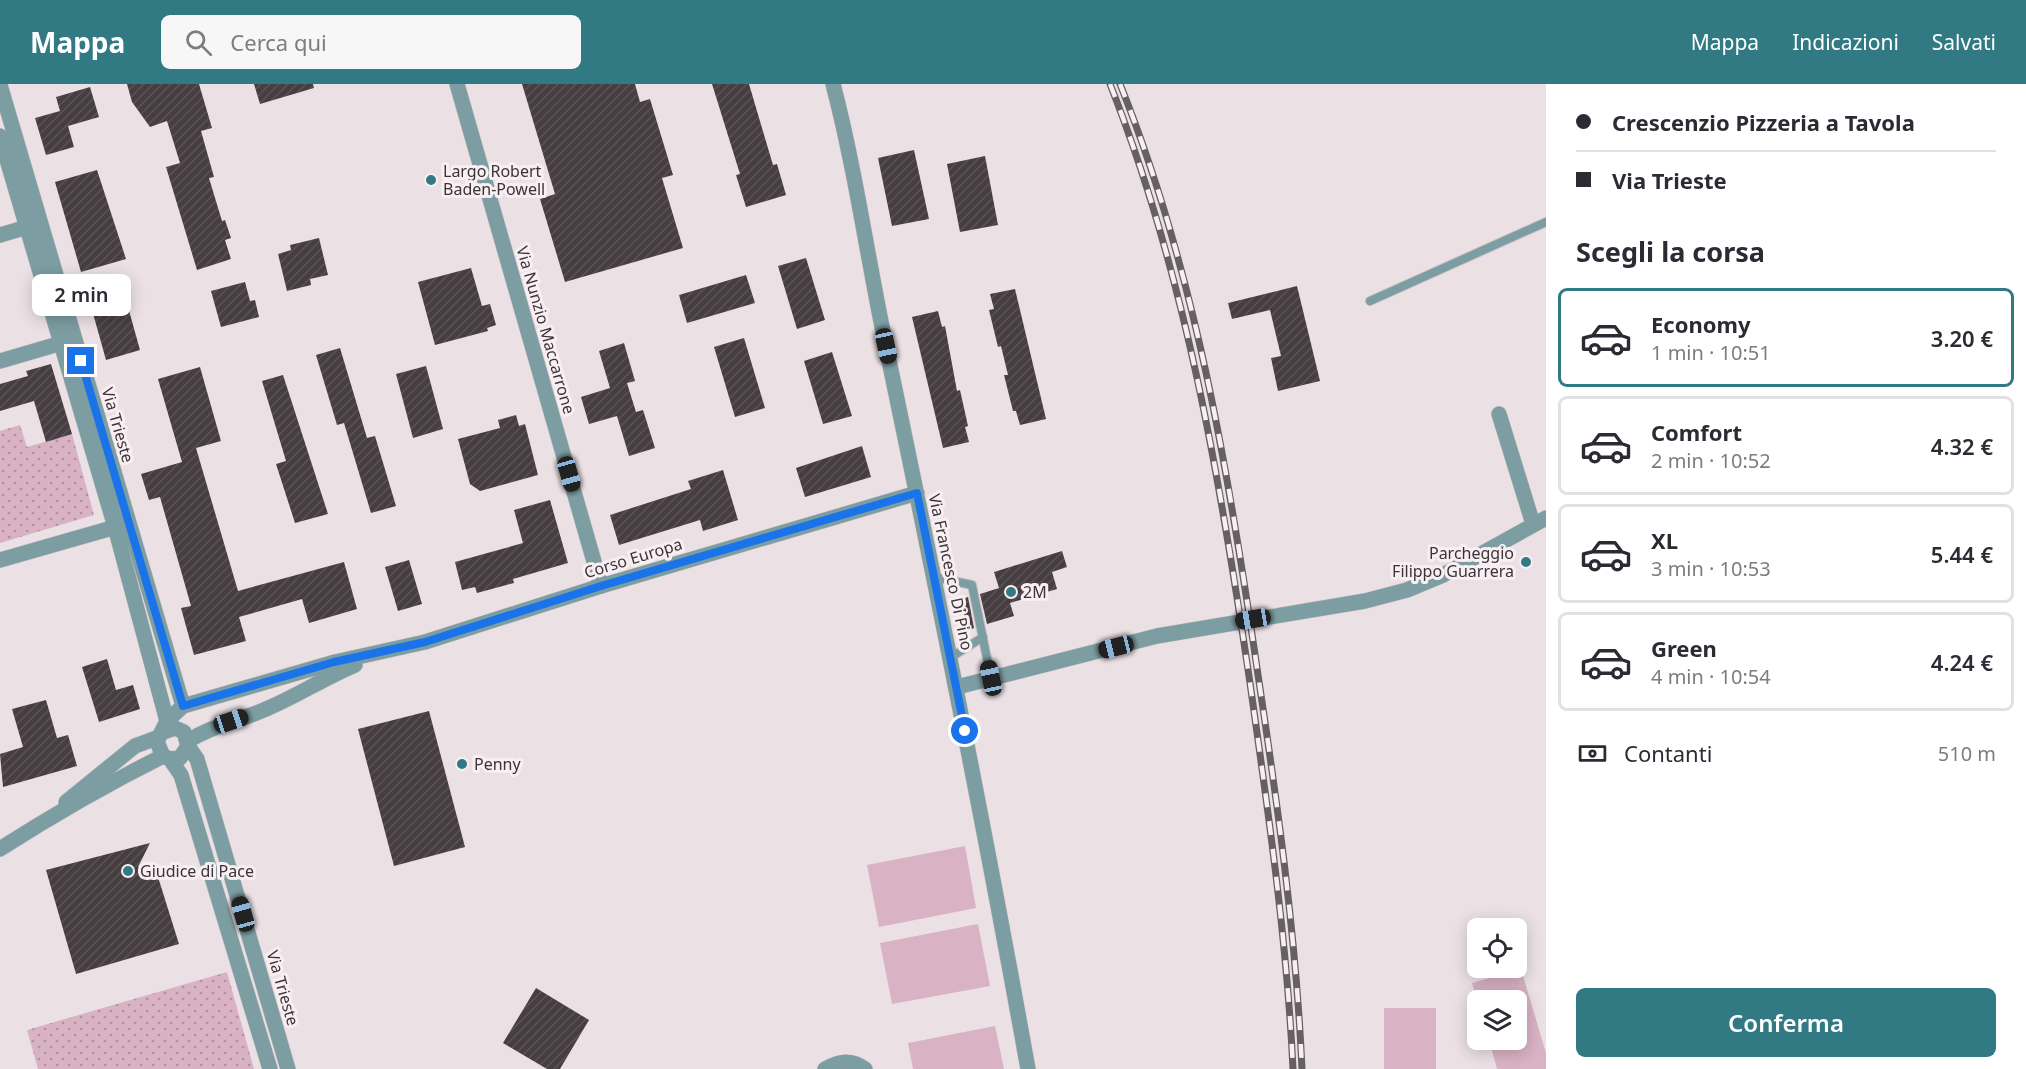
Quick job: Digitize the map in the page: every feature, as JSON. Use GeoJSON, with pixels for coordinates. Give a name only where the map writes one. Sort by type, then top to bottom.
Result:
{"type":"FeatureCollection","features":[{"type":"Feature","properties":{"kind":"street","name":"Via Nunzio Maccarrone"},"geometry":{"type":"LineString","coordinates":[[457,84],[601,586]]}},
{"type":"Feature","properties":{"kind":"street","name":"Via Francesco Di Pino"},"geometry":{"type":"LineString","coordinates":[[833,84],[844,126],[957,687],[1028,1069]]}},
{"type":"Feature","properties":{"kind":"street","name":"Via Trieste"},"geometry":{"type":"LineString","coordinates":[[0,85],[34,225],[122,525],[183,706]]}},
{"type":"Feature","properties":{"kind":"street","name":"Via Trieste"},"geometry":{"type":"LineString","coordinates":[[0,136],[34,225]]}},
{"type":"Feature","properties":{"kind":"street"},"geometry":{"type":"LineString","coordinates":[[0,235],[34,225]]}},
{"type":"Feature","properties":{"kind":"street"},"geometry":{"type":"LineString","coordinates":[[0,361],[68,341]]}},
{"type":"Feature","properties":{"kind":"street"},"geometry":{"type":"LineString","coordinates":[[957,687],[1157,636],[1365,601],[1407,590],[1443,575],[1539,521],[1499,414]]}},
{"type":"Feature","properties":{"kind":"street","name":"Corso Europa"},"geometry":{"type":"LineString","coordinates":[[394,650],[917,493]]}},
{"type":"Feature","properties":{"kind":"street","name":"Via Trieste"},"geometry":{"type":"LineString","coordinates":[[122,525],[162,730]]}},
{"type":"Feature","properties":{"kind":"street"},"geometry":{"type":"LineString","coordinates":[[0,560],[122,525]]}},
{"type":"Feature","properties":{"kind":"street"},"geometry":{"type":"LineString","coordinates":[[50,817],[82,787],[135,746],[162,730],[183,706],[334,662],[394,650]]}},
{"type":"Feature","properties":{"kind":"street"},"geometry":{"type":"LineString","coordinates":[[0,849],[50,817],[166,757],[180,758],[188,743],[204,731],[266,710],[327,677],[394,650]]}},
{"type":"Feature","properties":{"kind":"street"},"geometry":{"type":"LineString","coordinates":[[220,695],[228,701],[231,721]]}},
{"type":"Feature","properties":{"kind":"street"},"geometry":{"type":"LineString","coordinates":[[162,730],[175,728],[184,732],[188,743]]}},
{"type":"Feature","properties":{"kind":"street"},"geometry":{"type":"LineString","coordinates":[[162,730],[158,747],[181,775],[270,1069]]}},
{"type":"Feature","properties":{"kind":"street","name":"Via Trieste"},"geometry":{"type":"LineString","coordinates":[[188,743],[197,759],[288,1069]]}},
{"type":"Feature","properties":{"kind":"street"},"geometry":{"type":"LineString","coordinates":[[825,1069],[843,1061],[856,1062],[865,1069]]}},
{"type":"Feature","properties":{"kind":"lane"},"geometry":{"type":"LineString","coordinates":[[1370,301],[1546,222]]}},
{"type":"Feature","properties":{"kind":"lane"},"geometry":{"type":"LineString","coordinates":[[934,576],[972,585],[991,678]]}},
{"type":"Feature","properties":{"kind":"lane"},"geometry":{"type":"LineString","coordinates":[[951,658],[983,637]]}},
{"type":"Feature","properties":{"kind":"shaded area"},"geometry":{"type":"Polygon","coordinates":[[[20,425],[27,447],[72,434],[94,515],[0,543],[0,431],[20,425]]]}},
{"type":"Feature","properties":{"kind":"shaded area"},"geometry":{"type":"Polygon","coordinates":[[[965,846],[976,908],[879,927],[867,865],[965,846]]]}},
{"type":"Feature","properties":{"kind":"shaded area"},"geometry":{"type":"Polygon","coordinates":[[[978,924],[990,986],[892,1004],[880,943],[978,924]]]}},
{"type":"Feature","properties":{"kind":"shaded area"},"geometry":{"type":"Polygon","coordinates":[[[227,972],[254,1069],[38,1069],[27,1030],[227,972]]]}},
{"type":"Feature","properties":{"kind":"shaded area"},"geometry":{"type":"Polygon","coordinates":[[[1490,978],[1524,978],[1546,1053],[1546,1069],[1497,1069],[1492,1050],[1527,1050],[1527,990],[1474,990],[1472,983],[1490,978]]]}},
{"type":"Feature","properties":{"kind":"shaded area"},"geometry":{"type":"Polygon","coordinates":[[[1384,1008],[1436,1008],[1436,1069],[1384,1069],[1384,1008]]]}},
{"type":"Feature","properties":{"kind":"shaded area"},"geometry":{"type":"Polygon","coordinates":[[[995,1026],[1004,1069],[913,1069],[908,1043],[995,1026]]]}},
{"type":"Feature","properties":{"kind":"building"},"geometry":{"type":"Polygon","coordinates":[[[127,84],[199,84],[212,128],[201,131],[214,177],[209,178],[222,221],[225,220],[231,238],[225,240],[231,259],[197,270],[166,167],[180,163],[167,121],[150,127],[132,102],[127,84]]]}},
{"type":"Feature","properties":{"kind":"building"},"geometry":{"type":"Polygon","coordinates":[[[254,84],[313,84],[314,88],[260,104],[254,84]]]}},
{"type":"Feature","properties":{"kind":"building"},"geometry":{"type":"Polygon","coordinates":[[[522,84],[635,84],[640,102],[650,99],[673,175],[662,178],[683,248],[565,282],[540,199],[555,194],[522,84]]]}},
{"type":"Feature","properties":{"kind":"building"},"geometry":{"type":"Polygon","coordinates":[[[712,84],[749,84],[773,165],[777,164],[786,195],[746,207],[736,175],[740,174],[712,84]]]}},
{"type":"Feature","properties":{"kind":"building"},"geometry":{"type":"Polygon","coordinates":[[[90,87],[99,117],[68,126],[74,147],[46,155],[35,118],[60,111],[56,97],[90,87]]]}},
{"type":"Feature","properties":{"kind":"building"},"geometry":{"type":"Polygon","coordinates":[[[914,150],[929,219],[892,226],[878,158],[914,150]]]}},
{"type":"Feature","properties":{"kind":"building"},"geometry":{"type":"Polygon","coordinates":[[[985,156],[998,225],[960,232],[947,164],[985,156]]]}},
{"type":"Feature","properties":{"kind":"building"},"geometry":{"type":"Polygon","coordinates":[[[97,170],[126,259],[81,272],[55,182],[97,170]]]}},
{"type":"Feature","properties":{"kind":"building"},"geometry":{"type":"Polygon","coordinates":[[[319,238],[328,275],[310,279],[311,285],[287,291],[278,254],[291,250],[290,245],[319,238]]]}},
{"type":"Feature","properties":{"kind":"building"},"geometry":{"type":"Polygon","coordinates":[[[806,258],[825,320],[797,329],[778,266],[806,258]]]}},
{"type":"Feature","properties":{"kind":"building"},"geometry":{"type":"Polygon","coordinates":[[[471,268],[482,306],[490,304],[496,325],[487,328],[488,331],[435,345],[418,282],[471,268]]]}},
{"type":"Feature","properties":{"kind":"building"},"geometry":{"type":"Polygon","coordinates":[[[746,275],[755,303],[687,323],[679,295],[746,275]]]}},
{"type":"Feature","properties":{"kind":"building"},"geometry":{"type":"Polygon","coordinates":[[[245,282],[250,301],[255,300],[259,317],[221,327],[211,291],[245,282]]]}},
{"type":"Feature","properties":{"kind":"building"},"geometry":{"type":"Polygon","coordinates":[[[1297,286],[1320,381],[1278,391],[1271,358],[1281,356],[1270,310],[1232,319],[1228,303],[1297,286]]]}},
{"type":"Feature","properties":{"kind":"building"},"geometry":{"type":"Polygon","coordinates":[[[123,289],[140,350],[106,360],[89,299],[123,289]]]}},
{"type":"Feature","properties":{"kind":"building"},"geometry":{"type":"Polygon","coordinates":[[[1015,289],[1046,419],[1020,425],[1016,411],[1013,411],[1004,375],[1008,375],[989,310],[994,309],[990,294],[1015,289]]]}},
{"type":"Feature","properties":{"kind":"building"},"geometry":{"type":"Polygon","coordinates":[[[938,311],[942,327],[945,326],[957,391],[960,390],[968,426],[965,427],[969,442],[943,448],[912,317],[938,311]]]}},
{"type":"Feature","properties":{"kind":"building"},"geometry":{"type":"Polygon","coordinates":[[[744,338],[765,408],[735,417],[714,347],[744,338]]]}},
{"type":"Feature","properties":{"kind":"building"},"geometry":{"type":"Polygon","coordinates":[[[624,343],[635,381],[627,383],[636,412],[643,410],[655,448],[629,456],[617,416],[589,424],[581,397],[610,388],[599,351],[624,343]]]}},
{"type":"Feature","properties":{"kind":"building"},"geometry":{"type":"Polygon","coordinates":[[[340,348],[367,438],[375,436],[396,506],[371,513],[344,423],[337,425],[316,355],[340,348]]]}},
{"type":"Feature","properties":{"kind":"building"},"geometry":{"type":"Polygon","coordinates":[[[832,352],[852,416],[823,424],[804,361],[832,352]]]}},
{"type":"Feature","properties":{"kind":"building"},"geometry":{"type":"Polygon","coordinates":[[[51,364],[72,434],[46,442],[34,401],[0,411],[0,384],[28,376],[26,371],[51,364]]]}},
{"type":"Feature","properties":{"kind":"building"},"geometry":{"type":"Polygon","coordinates":[[[426,366],[443,429],[413,438],[396,374],[426,366]]]}},
{"type":"Feature","properties":{"kind":"building"},"geometry":{"type":"Polygon","coordinates":[[[200,367],[221,441],[196,448],[238,591],[344,562],[357,609],[309,623],[302,599],[239,617],[246,641],[194,655],[181,608],[191,606],[160,497],[149,500],[141,474],[182,462],[158,379],[200,367]]]}},
{"type":"Feature","properties":{"kind":"building"},"geometry":{"type":"Polygon","coordinates":[[[283,375],[328,514],[295,523],[276,464],[286,461],[262,381],[283,375]]]}},
{"type":"Feature","properties":{"kind":"building"},"geometry":{"type":"Polygon","coordinates":[[[516,415],[519,426],[525,424],[538,475],[480,491],[470,484],[458,439],[500,428],[498,420],[516,415]]]}},
{"type":"Feature","properties":{"kind":"building"},"geometry":{"type":"Polygon","coordinates":[[[862,446],[871,477],[805,497],[796,468],[862,446]]]}},
{"type":"Feature","properties":{"kind":"building"},"geometry":{"type":"Polygon","coordinates":[[[723,470],[738,520],[703,531],[700,520],[619,545],[610,515],[691,489],[688,481],[723,470]]]}},
{"type":"Feature","properties":{"kind":"building"},"geometry":{"type":"Polygon","coordinates":[[[550,500],[568,563],[513,579],[514,583],[477,593],[475,587],[462,590],[455,562],[523,543],[514,510],[550,500]]]}},
{"type":"Feature","properties":{"kind":"building"},"geometry":{"type":"Polygon","coordinates":[[[1062,551],[1067,567],[1052,572],[1057,589],[1010,603],[1014,616],[987,624],[980,594],[999,588],[994,572],[1062,551]]]}},
{"type":"Feature","properties":{"kind":"building"},"geometry":{"type":"Polygon","coordinates":[[[409,560],[422,604],[398,611],[385,567],[409,560]]]}},
{"type":"Feature","properties":{"kind":"building"},"geometry":{"type":"Polygon","coordinates":[[[968,597],[974,628],[969,630],[960,600],[968,597]]]}},
{"type":"Feature","properties":{"kind":"building"},"geometry":{"type":"Polygon","coordinates":[[[107,659],[116,690],[133,685],[140,709],[99,722],[82,667],[107,659]]]}},
{"type":"Feature","properties":{"kind":"building"},"geometry":{"type":"Polygon","coordinates":[[[46,700],[57,738],[68,735],[77,766],[3,787],[0,754],[23,747],[12,709],[46,700]]]}},
{"type":"Feature","properties":{"kind":"building"},"geometry":{"type":"Polygon","coordinates":[[[429,711],[465,847],[394,866],[358,729],[429,711]]]}},
{"type":"Feature","properties":{"kind":"building"},"geometry":{"type":"Polygon","coordinates":[[[150,843],[138,867],[158,877],[179,944],[76,974],[46,870],[150,843]]]}},
{"type":"Feature","properties":{"kind":"building"},"geometry":{"type":"Polygon","coordinates":[[[536,988],[589,1020],[560,1069],[547,1069],[503,1043],[536,988]]]}},
{"type":"Feature","properties":{"kind":"railway"},"geometry":{"type":"LineString","coordinates":[[1110,84],[1137,156],[1160,230],[1180,304],[1213,454],[1250,683],[1270,827],[1282,924],[1293,1069]]}},
{"type":"Feature","properties":{"kind":"railway"},"geometry":{"type":"LineString","coordinates":[[1120,84],[1169,226],[1189,298],[1221,445],[1246,593],[1278,818],[1295,968],[1302,1069]]}},
{"type":"Feature","properties":{"kind":"place","name":"Largo Robert Baden-Powell"},"geometry":{"type":"Point","coordinates":[431,180]}},
{"type":"Feature","properties":{"kind":"place","name":"Parcheggio Filippo Guarrera"},"geometry":{"type":"Point","coordinates":[1526,562]}},
{"type":"Feature","properties":{"kind":"place","name":"2M"},"geometry":{"type":"Point","coordinates":[1011,592]}},
{"type":"Feature","properties":{"kind":"place","name":"Penny"},"geometry":{"type":"Point","coordinates":[462,764]}},
{"type":"Feature","properties":{"kind":"place","name":"Giudice di Pace"},"geometry":{"type":"Point","coordinates":[128,871]}},
{"type":"Feature","properties":{"kind":"route"},"geometry":{"type":"LineString","coordinates":[[81,361],[183,706],[334,662],[425,642],[601,586],[917,493],[965,731]]}}]}
